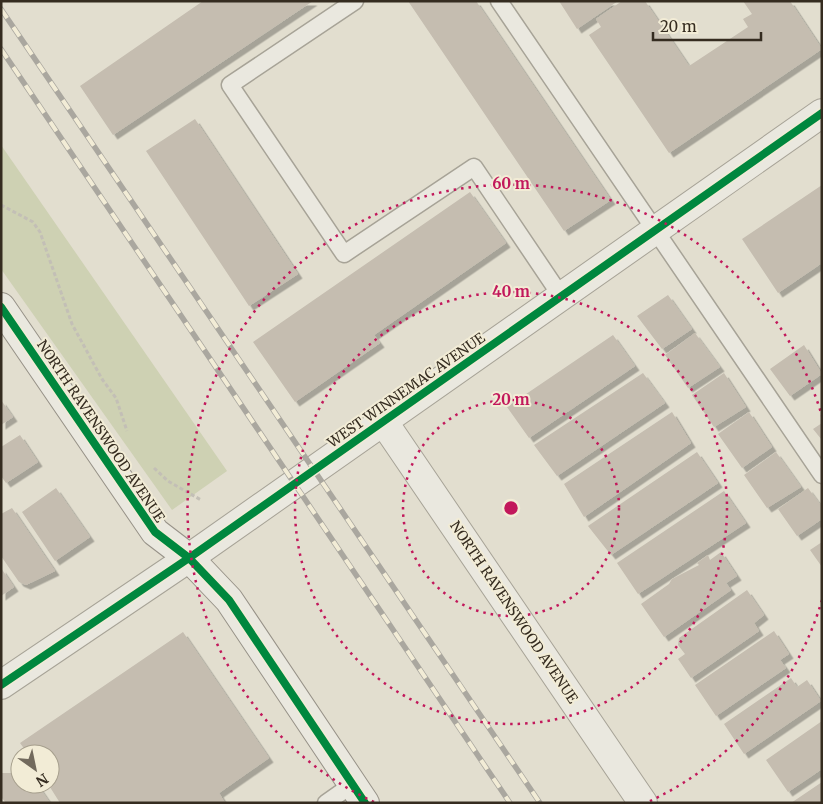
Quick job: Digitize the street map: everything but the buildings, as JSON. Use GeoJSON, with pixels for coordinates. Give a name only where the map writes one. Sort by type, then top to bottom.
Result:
{"type":"FeatureCollection","features":[{"type":"Feature","properties":{"kind":"street","name":"WEST WINNEMAC AVENUE"},"geometry":{"type":"LineString","coordinates":[[1,685],[188,558],[822,113]]}},
{"type":"Feature","properties":{"kind":"street","name":"NORTH RAVENSWOOD AVENUE"},"geometry":{"type":"LineString","coordinates":[[1,307],[155,532],[188,558],[229,600],[359,793]]}},
{"type":"Feature","properties":{"kind":"street","name":"NORTH RAVENSWOOD AVENUE"},"geometry":{"type":"LineString","coordinates":[[384,421],[643,803]]}},
{"type":"Feature","properties":{"kind":"lane"},"geometry":{"type":"LineString","coordinates":[[355,1],[230,85],[344,254],[474,166],[561,296]]}},
{"type":"Feature","properties":{"kind":"lane"},"geometry":{"type":"LineString","coordinates":[[499,1],[822,475]]}},
{"type":"Feature","properties":{"kind":"lane"},"geometry":{"type":"LineString","coordinates":[[326,803],[359,793]]}},
{"type":"Feature","properties":{"kind":"path"},"geometry":{"type":"LineString","coordinates":[[1,205],[33,222],[40,232],[72,324],[98,372],[116,398],[129,435]]}},
{"type":"Feature","properties":{"kind":"path"},"geometry":{"type":"LineString","coordinates":[[150,463],[168,481],[201,500]]}},
{"type":"Feature","properties":{"kind":"green space"},"geometry":{"type":"Polygon","coordinates":[[[1,145],[227,471],[172,510],[1,269],[1,145]]]}},
{"type":"Feature","properties":{"kind":"railway"},"geometry":{"type":"LineString","coordinates":[[1,9],[540,803]]}},
{"type":"Feature","properties":{"kind":"railway"},"geometry":{"type":"LineString","coordinates":[[1,49],[510,803]]}},
{"type":"Feature","properties":{"kind":"cycle path"},"geometry":{"type":"LineString","coordinates":[[1,685],[189,558],[822,113]]}},
{"type":"Feature","properties":{"kind":"cycle path"},"geometry":{"type":"LineString","coordinates":[[1,307],[155,532],[189,558],[229,600],[365,803]]}}]}
